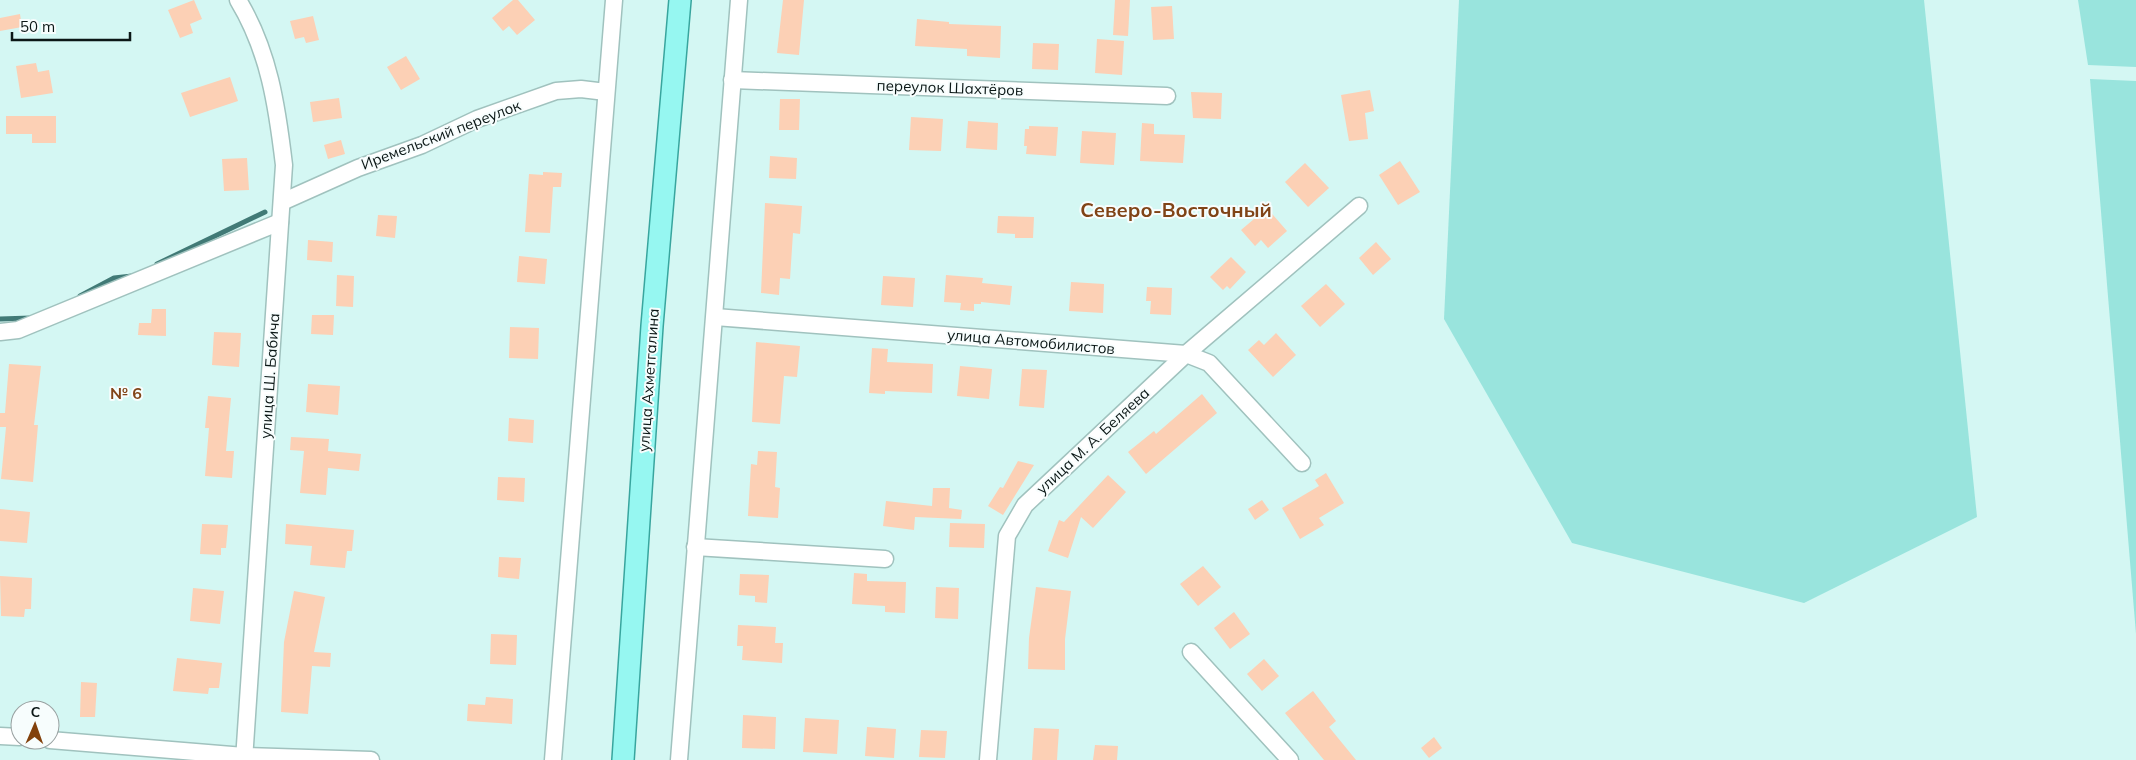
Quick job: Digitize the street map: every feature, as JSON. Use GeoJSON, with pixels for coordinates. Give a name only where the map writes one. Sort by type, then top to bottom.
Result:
{"type":"FeatureCollection","features":[{"type":"Feature","properties":{"kind":"main road","name":"улица Ахметгалина"},"geometry":{"type":"LineString","coordinates":[[624,760],[652,326],[680,0]]}},
{"type":"Feature","properties":{"kind":"street","name":"улица Ш. Бабича"},"geometry":{"type":"LineString","coordinates":[[238,0],[264,53],[275,96],[284,165],[244,758]]}},
{"type":"Feature","properties":{"kind":"street"},"geometry":{"type":"LineString","coordinates":[[553,760],[614,0]]}},
{"type":"Feature","properties":{"kind":"street"},"geometry":{"type":"LineString","coordinates":[[679,760],[739,0]]}},
{"type":"Feature","properties":{"kind":"street","name":"переулок Шахтёров"},"geometry":{"type":"LineString","coordinates":[[732,80],[1167,96]]}},
{"type":"Feature","properties":{"kind":"street","name":"Иремельский переулок"},"geometry":{"type":"LineString","coordinates":[[282,202],[358,168],[422,145],[477,119],[556,92],[581,90],[606,92]]}},
{"type":"Feature","properties":{"kind":"street","name":"улица М. А. Беляева"},"geometry":{"type":"LineString","coordinates":[[988,760],[1007,536],[1025,505],[1186,354],[1359,206]]}},
{"type":"Feature","properties":{"kind":"street"},"geometry":{"type":"LineString","coordinates":[[0,332],[18,330],[280,222]]}},
{"type":"Feature","properties":{"kind":"street","name":"улица Автомобилистов"},"geometry":{"type":"LineString","coordinates":[[715,317],[1186,354],[1209,363],[1302,463]]}},
{"type":"Feature","properties":{"kind":"street"},"geometry":{"type":"LineString","coordinates":[[695,548],[885,559]]}},
{"type":"Feature","properties":{"kind":"street"},"geometry":{"type":"LineString","coordinates":[[1191,652],[1290,760]]}},
{"type":"Feature","properties":{"kind":"street"},"geometry":{"type":"LineString","coordinates":[[60,741],[244,758],[371,760]]}},
{"type":"Feature","properties":{"kind":"shaded area"},"geometry":{"type":"Polygon","coordinates":[[[1459,0],[1924,0],[1977,517],[1804,603],[1572,543],[1444,319],[1459,0]]]}},
{"type":"Feature","properties":{"kind":"shaded area"},"geometry":{"type":"Polygon","coordinates":[[[2078,0],[2136,0],[2136,67],[2088,65],[2078,0]]]}},
{"type":"Feature","properties":{"kind":"shaded area"},"geometry":{"type":"Polygon","coordinates":[[[2090,79],[2136,81],[2136,634],[2090,79]]]}},
{"type":"Feature","properties":{"kind":"building"},"geometry":{"type":"Polygon","coordinates":[[[194,0],[202,19],[190,24],[193,33],[180,38],[168,10],[194,0]]]}},
{"type":"Feature","properties":{"kind":"building"},"geometry":{"type":"Polygon","coordinates":[[[513,0],[518,0],[535,20],[517,35],[509,26],[503,31],[492,18],[513,0]]]}},
{"type":"Feature","properties":{"kind":"building"},"geometry":{"type":"Polygon","coordinates":[[[783,0],[804,0],[799,55],[777,53],[783,0]]]}},
{"type":"Feature","properties":{"kind":"building"},"geometry":{"type":"Polygon","coordinates":[[[1115,0],[1130,0],[1128,36],[1113,35],[1115,0]]]}},
{"type":"Feature","properties":{"kind":"building"},"geometry":{"type":"Polygon","coordinates":[[[1172,6],[1174,39],[1153,40],[1151,7],[1172,6]]]}},
{"type":"Feature","properties":{"kind":"building"},"geometry":{"type":"Polygon","coordinates":[[[20,14],[22,27],[0,31],[0,18],[20,14]]]}},
{"type":"Feature","properties":{"kind":"building"},"geometry":{"type":"Polygon","coordinates":[[[313,16],[319,40],[306,43],[304,37],[295,39],[290,21],[313,16]]]}},
{"type":"Feature","properties":{"kind":"building"},"geometry":{"type":"Polygon","coordinates":[[[917,19],[949,22],[949,24],[1001,26],[1000,58],[967,56],[967,49],[915,46],[917,19]]]}},
{"type":"Feature","properties":{"kind":"building"},"geometry":{"type":"Polygon","coordinates":[[[1097,39],[1124,41],[1122,75],[1095,73],[1097,39]]]}},
{"type":"Feature","properties":{"kind":"building"},"geometry":{"type":"Polygon","coordinates":[[[1033,43],[1059,44],[1058,70],[1032,69],[1033,43]]]}},
{"type":"Feature","properties":{"kind":"building"},"geometry":{"type":"Polygon","coordinates":[[[406,56],[420,79],[401,90],[387,67],[406,56]]]}},
{"type":"Feature","properties":{"kind":"building"},"geometry":{"type":"Polygon","coordinates":[[[36,63],[38,72],[49,70],[53,93],[21,98],[16,66],[36,63]]]}},
{"type":"Feature","properties":{"kind":"building"},"geometry":{"type":"Polygon","coordinates":[[[230,77],[238,101],[190,117],[181,93],[230,77]]]}},
{"type":"Feature","properties":{"kind":"building"},"geometry":{"type":"Polygon","coordinates":[[[1370,90],[1374,111],[1365,113],[1368,139],[1349,141],[1341,95],[1370,90]]]}},
{"type":"Feature","properties":{"kind":"building"},"geometry":{"type":"Polygon","coordinates":[[[1191,92],[1222,93],[1221,119],[1193,118],[1191,92]]]}},
{"type":"Feature","properties":{"kind":"building"},"geometry":{"type":"Polygon","coordinates":[[[339,98],[342,118],[313,122],[310,102],[339,98]]]}},
{"type":"Feature","properties":{"kind":"building"},"geometry":{"type":"Polygon","coordinates":[[[780,99],[800,99],[799,130],[779,130],[780,99]]]}},
{"type":"Feature","properties":{"kind":"building"},"geometry":{"type":"Polygon","coordinates":[[[6,116],[56,116],[56,143],[32,143],[32,134],[6,134],[6,116]]]}},
{"type":"Feature","properties":{"kind":"building"},"geometry":{"type":"Polygon","coordinates":[[[911,117],[943,119],[941,151],[909,150],[911,117]]]}},
{"type":"Feature","properties":{"kind":"building"},"geometry":{"type":"Polygon","coordinates":[[[968,121],[998,123],[997,150],[966,148],[968,121]]]}},
{"type":"Feature","properties":{"kind":"building"},"geometry":{"type":"Polygon","coordinates":[[[1142,123],[1154,124],[1154,134],[1185,135],[1183,163],[1140,161],[1142,123]]]}},
{"type":"Feature","properties":{"kind":"building"},"geometry":{"type":"Polygon","coordinates":[[[1029,126],[1058,127],[1056,156],[1026,154],[1027,146],[1024,146],[1025,129],[1029,129],[1029,126]]]}},
{"type":"Feature","properties":{"kind":"building"},"geometry":{"type":"Polygon","coordinates":[[[1082,131],[1116,133],[1114,165],[1080,163],[1082,131]]]}},
{"type":"Feature","properties":{"kind":"building"},"geometry":{"type":"Polygon","coordinates":[[[341,140],[345,154],[328,159],[324,145],[341,140]]]}},
{"type":"Feature","properties":{"kind":"building"},"geometry":{"type":"Polygon","coordinates":[[[770,156],[797,158],[796,179],[769,178],[770,156]]]}},
{"type":"Feature","properties":{"kind":"building"},"geometry":{"type":"Polygon","coordinates":[[[247,158],[249,190],[224,191],[222,159],[247,158]]]}},
{"type":"Feature","properties":{"kind":"building"},"geometry":{"type":"Polygon","coordinates":[[[1400,161],[1420,192],[1398,205],[1379,175],[1400,161]]]}},
{"type":"Feature","properties":{"kind":"building"},"geometry":{"type":"Polygon","coordinates":[[[1305,163],[1329,188],[1308,207],[1285,182],[1305,163]]]}},
{"type":"Feature","properties":{"kind":"building"},"geometry":{"type":"Polygon","coordinates":[[[543,172],[562,173],[561,187],[553,187],[550,233],[525,232],[529,174],[543,175],[543,172]]]}},
{"type":"Feature","properties":{"kind":"building"},"geometry":{"type":"Polygon","coordinates":[[[765,203],[802,206],[800,234],[793,233],[790,279],[780,278],[779,295],[761,293],[765,203]]]}},
{"type":"Feature","properties":{"kind":"building"},"geometry":{"type":"Polygon","coordinates":[[[1267,208],[1287,231],[1268,248],[1261,240],[1255,246],[1241,230],[1267,208]]]}},
{"type":"Feature","properties":{"kind":"building"},"geometry":{"type":"Polygon","coordinates":[[[378,215],[397,216],[395,238],[376,236],[378,215]]]}},
{"type":"Feature","properties":{"kind":"building"},"geometry":{"type":"Polygon","coordinates":[[[998,216],[1034,217],[1033,238],[1015,238],[1015,234],[997,233],[998,216]]]}},
{"type":"Feature","properties":{"kind":"building"},"geometry":{"type":"Polygon","coordinates":[[[308,240],[333,242],[332,262],[307,260],[308,240]]]}},
{"type":"Feature","properties":{"kind":"building"},"geometry":{"type":"Polygon","coordinates":[[[1376,242],[1391,259],[1373,275],[1359,258],[1376,242]]]}},
{"type":"Feature","properties":{"kind":"building"},"geometry":{"type":"Polygon","coordinates":[[[519,256],[547,259],[545,284],[517,282],[519,256]]]}},
{"type":"Feature","properties":{"kind":"building"},"geometry":{"type":"Polygon","coordinates":[[[1231,257],[1246,272],[1230,289],[1227,286],[1223,290],[1210,277],[1231,257]]]}},
{"type":"Feature","properties":{"kind":"building"},"geometry":{"type":"Polygon","coordinates":[[[337,275],[354,276],[353,307],[336,306],[337,275]]]}},
{"type":"Feature","properties":{"kind":"building"},"geometry":{"type":"Polygon","coordinates":[[[946,275],[983,278],[982,283],[1012,286],[1010,305],[981,302],[981,304],[974,304],[974,311],[960,310],[961,303],[944,302],[946,275]]]}},
{"type":"Feature","properties":{"kind":"building"},"geometry":{"type":"Polygon","coordinates":[[[883,276],[915,278],[913,307],[881,305],[883,276]]]}},
{"type":"Feature","properties":{"kind":"building"},"geometry":{"type":"Polygon","coordinates":[[[1071,282],[1104,284],[1103,313],[1069,311],[1071,282]]]}},
{"type":"Feature","properties":{"kind":"building"},"geometry":{"type":"Polygon","coordinates":[[[1326,284],[1345,304],[1320,327],[1301,306],[1326,284]]]}},
{"type":"Feature","properties":{"kind":"building"},"geometry":{"type":"Polygon","coordinates":[[[1147,287],[1172,288],[1171,315],[1150,314],[1151,301],[1146,301],[1147,287]]]}},
{"type":"Feature","properties":{"kind":"building"},"geometry":{"type":"Polygon","coordinates":[[[152,309],[166,309],[166,336],[138,335],[139,323],[151,323],[152,309]]]}},
{"type":"Feature","properties":{"kind":"building"},"geometry":{"type":"Polygon","coordinates":[[[312,315],[334,315],[333,335],[311,334],[312,315]]]}},
{"type":"Feature","properties":{"kind":"building"},"geometry":{"type":"Polygon","coordinates":[[[510,327],[539,328],[538,359],[509,358],[510,327]]]}},
{"type":"Feature","properties":{"kind":"building"},"geometry":{"type":"Polygon","coordinates":[[[214,332],[241,333],[239,367],[212,365],[214,332]]]}},
{"type":"Feature","properties":{"kind":"building"},"geometry":{"type":"Polygon","coordinates":[[[1276,333],[1296,355],[1273,377],[1248,350],[1259,340],[1264,345],[1276,333]]]}},
{"type":"Feature","properties":{"kind":"building"},"geometry":{"type":"Polygon","coordinates":[[[756,342],[800,346],[797,377],[784,376],[780,424],[752,422],[756,342]]]}},
{"type":"Feature","properties":{"kind":"building"},"geometry":{"type":"Polygon","coordinates":[[[872,348],[888,349],[887,362],[933,364],[932,393],[885,391],[885,394],[869,393],[872,348]]]}},
{"type":"Feature","properties":{"kind":"building"},"geometry":{"type":"Polygon","coordinates":[[[9,364],[41,366],[34,425],[38,425],[33,482],[1,479],[6,427],[0,427],[0,413],[5,413],[9,364]]]}},
{"type":"Feature","properties":{"kind":"building"},"geometry":{"type":"Polygon","coordinates":[[[960,366],[992,369],[989,399],[957,396],[960,366]]]}},
{"type":"Feature","properties":{"kind":"building"},"geometry":{"type":"Polygon","coordinates":[[[1022,369],[1047,370],[1044,408],[1019,406],[1022,369]]]}},
{"type":"Feature","properties":{"kind":"building"},"geometry":{"type":"Polygon","coordinates":[[[308,384],[340,386],[338,415],[306,412],[308,384]]]}},
{"type":"Feature","properties":{"kind":"building"},"geometry":{"type":"Polygon","coordinates":[[[1202,394],[1217,413],[1146,474],[1128,452],[1154,431],[1156,434],[1202,394]]]}},
{"type":"Feature","properties":{"kind":"building"},"geometry":{"type":"Polygon","coordinates":[[[208,396],[231,398],[226,451],[234,451],[232,478],[205,476],[209,428],[205,428],[208,396]]]}},
{"type":"Feature","properties":{"kind":"building"},"geometry":{"type":"Polygon","coordinates":[[[509,418],[534,420],[533,443],[508,441],[509,418]]]}},
{"type":"Feature","properties":{"kind":"building"},"geometry":{"type":"Polygon","coordinates":[[[291,437],[329,439],[328,451],[361,454],[359,471],[328,468],[326,495],[300,493],[304,451],[290,450],[291,437]]]}},
{"type":"Feature","properties":{"kind":"building"},"geometry":{"type":"Polygon","coordinates":[[[758,451],[777,452],[775,487],[780,488],[778,518],[748,516],[751,464],[757,465],[758,451]]]}},
{"type":"Feature","properties":{"kind":"building"},"geometry":{"type":"Polygon","coordinates":[[[1018,461],[1034,465],[1003,515],[988,506],[1000,487],[1003,488],[1018,461]]]}},
{"type":"Feature","properties":{"kind":"building"},"geometry":{"type":"Polygon","coordinates":[[[1326,473],[1344,503],[1319,518],[1324,525],[1300,539],[1282,508],[1319,486],[1315,480],[1326,473]]]}},
{"type":"Feature","properties":{"kind":"building"},"geometry":{"type":"Polygon","coordinates":[[[1108,475],[1126,492],[1093,528],[1081,517],[1068,558],[1048,551],[1059,520],[1064,522],[1108,475]]]}},
{"type":"Feature","properties":{"kind":"building"},"geometry":{"type":"Polygon","coordinates":[[[498,477],[525,478],[524,502],[497,500],[498,477]]]}},
{"type":"Feature","properties":{"kind":"building"},"geometry":{"type":"Polygon","coordinates":[[[933,488],[950,488],[949,508],[962,510],[961,519],[915,517],[914,530],[883,526],[886,501],[932,506],[933,488]]]}},
{"type":"Feature","properties":{"kind":"building"},"geometry":{"type":"Polygon","coordinates":[[[1262,500],[1269,510],[1255,520],[1248,509],[1262,500]]]}},
{"type":"Feature","properties":{"kind":"building"},"geometry":{"type":"Polygon","coordinates":[[[0,509],[30,512],[27,543],[0,541],[0,509]]]}},
{"type":"Feature","properties":{"kind":"building"},"geometry":{"type":"Polygon","coordinates":[[[950,523],[985,524],[984,548],[949,547],[950,523]]]}},
{"type":"Feature","properties":{"kind":"building"},"geometry":{"type":"Polygon","coordinates":[[[202,524],[228,525],[226,548],[221,548],[221,555],[200,554],[202,524]]]}},
{"type":"Feature","properties":{"kind":"building"},"geometry":{"type":"Polygon","coordinates":[[[286,524],[354,530],[352,551],[347,551],[345,568],[310,565],[312,546],[285,544],[286,524]]]}},
{"type":"Feature","properties":{"kind":"building"},"geometry":{"type":"Polygon","coordinates":[[[499,557],[521,558],[519,579],[498,577],[499,557]]]}},
{"type":"Feature","properties":{"kind":"building"},"geometry":{"type":"Polygon","coordinates":[[[1203,566],[1221,587],[1198,606],[1180,584],[1203,566]]]}},
{"type":"Feature","properties":{"kind":"building"},"geometry":{"type":"Polygon","coordinates":[[[854,573],[867,574],[867,581],[906,582],[905,613],[885,612],[885,606],[852,604],[854,573]]]}},
{"type":"Feature","properties":{"kind":"building"},"geometry":{"type":"Polygon","coordinates":[[[740,574],[769,575],[767,603],[755,602],[755,596],[739,595],[740,574]]]}},
{"type":"Feature","properties":{"kind":"building"},"geometry":{"type":"Polygon","coordinates":[[[0,576],[32,578],[31,609],[25,609],[24,617],[1,616],[0,576]]]}},
{"type":"Feature","properties":{"kind":"building"},"geometry":{"type":"Polygon","coordinates":[[[936,587],[959,588],[958,619],[935,618],[936,587]]]}},
{"type":"Feature","properties":{"kind":"building"},"geometry":{"type":"Polygon","coordinates":[[[1036,587],[1071,591],[1065,639],[1065,670],[1028,669],[1029,638],[1036,587]]]}},
{"type":"Feature","properties":{"kind":"building"},"geometry":{"type":"Polygon","coordinates":[[[193,588],[224,591],[220,624],[190,621],[193,588]]]}},
{"type":"Feature","properties":{"kind":"building"},"geometry":{"type":"Polygon","coordinates":[[[294,591],[325,597],[314,652],[331,653],[330,667],[312,666],[308,714],[281,712],[284,642],[294,591]]]}},
{"type":"Feature","properties":{"kind":"building"},"geometry":{"type":"Polygon","coordinates":[[[1234,612],[1250,634],[1230,649],[1214,628],[1234,612]]]}},
{"type":"Feature","properties":{"kind":"building"},"geometry":{"type":"Polygon","coordinates":[[[738,625],[776,627],[775,643],[783,643],[782,663],[742,660],[743,646],[737,646],[738,625]]]}},
{"type":"Feature","properties":{"kind":"building"},"geometry":{"type":"Polygon","coordinates":[[[491,634],[517,635],[516,665],[490,664],[491,634]]]}},
{"type":"Feature","properties":{"kind":"building"},"geometry":{"type":"Polygon","coordinates":[[[177,658],[222,663],[219,688],[209,688],[208,694],[173,691],[177,658]]]}},
{"type":"Feature","properties":{"kind":"building"},"geometry":{"type":"Polygon","coordinates":[[[1264,659],[1279,676],[1262,691],[1247,674],[1264,659]]]}},
{"type":"Feature","properties":{"kind":"building"},"geometry":{"type":"Polygon","coordinates":[[[81,682],[97,683],[95,717],[80,717],[81,682]]]}},
{"type":"Feature","properties":{"kind":"building"},"geometry":{"type":"Polygon","coordinates":[[[1313,691],[1336,721],[1329,727],[1356,760],[1324,760],[1285,713],[1313,691]]]}},
{"type":"Feature","properties":{"kind":"building"},"geometry":{"type":"Polygon","coordinates":[[[486,697],[513,699],[512,724],[467,721],[468,704],[485,705],[486,697]]]}},
{"type":"Feature","properties":{"kind":"building"},"geometry":{"type":"Polygon","coordinates":[[[743,715],[776,717],[775,749],[742,748],[743,715]]]}},
{"type":"Feature","properties":{"kind":"building"},"geometry":{"type":"Polygon","coordinates":[[[805,718],[839,720],[837,754],[803,752],[805,718]]]}},
{"type":"Feature","properties":{"kind":"building"},"geometry":{"type":"Polygon","coordinates":[[[867,727],[896,729],[894,758],[865,756],[867,727]]]}},
{"type":"Feature","properties":{"kind":"building"},"geometry":{"type":"Polygon","coordinates":[[[1034,728],[1059,729],[1057,760],[1032,760],[1034,728]]]}},
{"type":"Feature","properties":{"kind":"building"},"geometry":{"type":"Polygon","coordinates":[[[921,730],[947,731],[945,758],[919,757],[921,730]]]}},
{"type":"Feature","properties":{"kind":"building"},"geometry":{"type":"Polygon","coordinates":[[[1434,737],[1442,748],[1429,758],[1421,748],[1434,737]]]}},
{"type":"Feature","properties":{"kind":"building"},"geometry":{"type":"Polygon","coordinates":[[[1095,745],[1118,746],[1117,760],[1093,760],[1095,745]]]}},
{"type":"Feature","properties":{"kind":"waterway"},"geometry":{"type":"LineString","coordinates":[[157,264],[265,212]]}},
{"type":"Feature","properties":{"kind":"waterway"},"geometry":{"type":"LineString","coordinates":[[80,296],[114,278],[132,276]]}},
{"type":"Feature","properties":{"kind":"waterway"},"geometry":{"type":"LineString","coordinates":[[0,319],[31,318]]}},
{"type":"Feature","properties":{"kind":"district","name":"Северо-Восточный"},"geometry":{"type":"Point","coordinates":[1176,210]}},
{"type":"Feature","properties":{"kind":"district","name":"№ 6"},"geometry":{"type":"Point","coordinates":[126,393]}}]}
